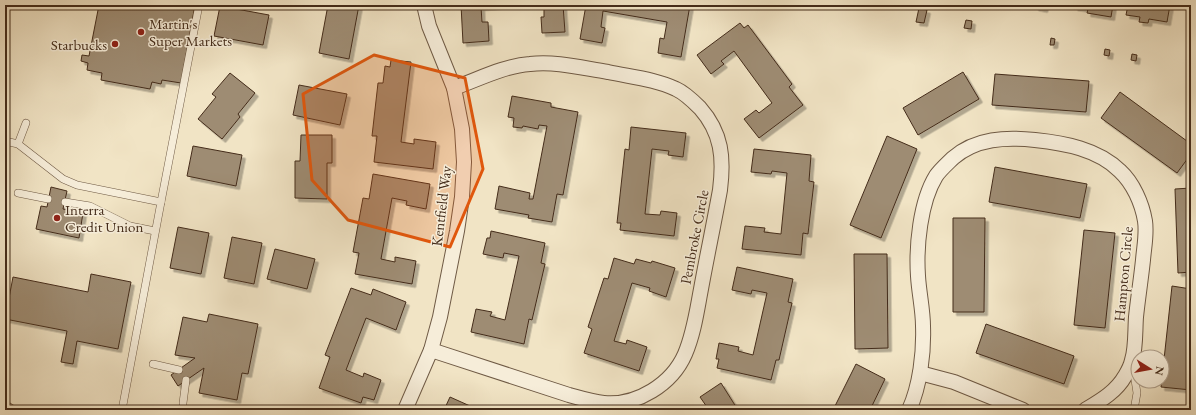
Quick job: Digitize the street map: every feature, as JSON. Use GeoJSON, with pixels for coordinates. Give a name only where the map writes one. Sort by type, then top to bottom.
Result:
{"type":"FeatureCollection","features":[{"type":"Feature","properties":{"kind":"street","name":"Kentfield Way"},"geometry":{"type":"LineString","coordinates":[[405,410],[431,350],[440,318],[456,237],[462,197],[464,162],[462,129],[454,88],[430,26],[424,5]]}},
{"type":"Feature","properties":{"kind":"street","name":"Pembroke Circle"},"geometry":{"type":"LineString","coordinates":[[431,350],[569,395],[605,403],[634,399],[662,384],[674,373],[687,349],[720,194],[723,171],[719,142],[714,129],[705,114],[694,102],[678,89],[654,81],[560,63],[543,62],[503,70],[454,88]]}},
{"type":"Feature","properties":{"kind":"street","name":"Hampton Circle"},"geometry":{"type":"LineString","coordinates":[[909,410],[920,373],[923,347],[923,324],[917,251],[927,197],[937,175],[954,157],[971,146],[985,141],[1013,138],[1060,143],[1092,152],[1107,160],[1121,171],[1134,189],[1142,206],[1146,239],[1136,316],[1134,349]]}},
{"type":"Feature","properties":{"kind":"street","name":"Hampton Circle"},"geometry":{"type":"LineString","coordinates":[[1085,410],[1105,398],[1125,376],[1130,365]]}},
{"type":"Feature","properties":{"kind":"street"},"geometry":{"type":"LineString","coordinates":[[920,373],[954,382],[1023,410]]}},
{"type":"Feature","properties":{"kind":"lane"},"geometry":{"type":"LineString","coordinates":[[122,410],[199,5]]}},
{"type":"Feature","properties":{"kind":"lane"},"geometry":{"type":"LineString","coordinates":[[18,144],[26,123]]}},
{"type":"Feature","properties":{"kind":"lane"},"geometry":{"type":"LineString","coordinates":[[5,141],[18,144],[64,179],[77,186],[161,202]]}},
{"type":"Feature","properties":{"kind":"lane"},"geometry":{"type":"LineString","coordinates":[[18,193],[48,199]]}},
{"type":"Feature","properties":{"kind":"lane"},"geometry":{"type":"LineString","coordinates":[[65,202],[90,206],[130,226],[155,231]]}},
{"type":"Feature","properties":{"kind":"lane"},"geometry":{"type":"LineString","coordinates":[[153,364],[179,370]]}},
{"type":"Feature","properties":{"kind":"lane"},"geometry":{"type":"LineString","coordinates":[[182,403],[186,380]]}},
{"type":"Feature","properties":{"kind":"lane"},"geometry":{"type":"LineString","coordinates":[[1134,410],[1137,393],[1136,389]]}},
{"type":"Feature","properties":{"kind":"highlighted area"},"geometry":{"type":"Polygon","coordinates":[[[374,55],[465,78],[483,169],[450,247],[348,220],[312,180],[303,94],[374,55]]]}},
{"type":"Feature","properties":{"kind":"building"},"geometry":{"type":"Polygon","coordinates":[[[99,5],[195,5],[181,83],[162,80],[161,84],[152,82],[150,89],[101,80],[102,73],[87,70],[88,63],[81,61],[82,55],[89,56],[99,5]]]}},
{"type":"Feature","properties":{"kind":"building"},"geometry":{"type":"Polygon","coordinates":[[[328,5],[359,5],[349,59],[319,53],[328,5]]]}},
{"type":"Feature","properties":{"kind":"building"},"geometry":{"type":"Polygon","coordinates":[[[461,5],[505,5],[481,7],[482,22],[488,22],[489,41],[463,43],[461,5]]]}},
{"type":"Feature","properties":{"kind":"building"},"geometry":{"type":"Polygon","coordinates":[[[544,5],[563,5],[565,32],[542,33],[541,17],[544,17],[544,5]]]}},
{"type":"Feature","properties":{"kind":"building"},"geometry":{"type":"Polygon","coordinates":[[[586,5],[690,5],[681,57],[658,53],[660,38],[664,39],[667,22],[603,11],[601,27],[605,28],[602,43],[580,39],[586,5]]]}},
{"type":"Feature","properties":{"kind":"building"},"geometry":{"type":"Polygon","coordinates":[[[1035,5],[1045,5],[1044,9],[1035,7],[1035,5]]]}},
{"type":"Feature","properties":{"kind":"building"},"geometry":{"type":"Polygon","coordinates":[[[1075,5],[1113,5],[1111,17],[1087,13],[1088,9],[1074,7],[1075,5]]]}},
{"type":"Feature","properties":{"kind":"building"},"geometry":{"type":"Polygon","coordinates":[[[1128,5],[1170,5],[1167,22],[1149,19],[1148,23],[1139,22],[1140,17],[1126,15],[1128,5]]]}},
{"type":"Feature","properties":{"kind":"building"},"geometry":{"type":"Polygon","coordinates":[[[220,6],[269,15],[263,45],[214,36],[220,6]]]}},
{"type":"Feature","properties":{"kind":"building"},"geometry":{"type":"Polygon","coordinates":[[[919,8],[927,10],[924,23],[916,22],[919,8]]]}},
{"type":"Feature","properties":{"kind":"building"},"geometry":{"type":"Polygon","coordinates":[[[966,20],[972,21],[971,29],[964,28],[966,20]]]}},
{"type":"Feature","properties":{"kind":"building"},"geometry":{"type":"Polygon","coordinates":[[[740,23],[744,28],[748,25],[792,84],[789,87],[803,105],[759,138],[744,119],[756,110],[759,113],[772,103],[734,51],[721,61],[724,64],[711,74],[697,55],[740,23]]]}},
{"type":"Feature","properties":{"kind":"building"},"geometry":{"type":"Polygon","coordinates":[[[1051,38],[1055,39],[1054,45],[1050,45],[1051,38]]]}},
{"type":"Feature","properties":{"kind":"building"},"geometry":{"type":"Polygon","coordinates":[[[1105,49],[1110,50],[1109,56],[1104,55],[1105,49]]]}},
{"type":"Feature","properties":{"kind":"building"},"geometry":{"type":"Polygon","coordinates":[[[1132,54],[1137,55],[1136,61],[1131,60],[1132,54]]]}},
{"type":"Feature","properties":{"kind":"building"},"geometry":{"type":"Polygon","coordinates":[[[391,60],[411,62],[401,142],[414,144],[414,139],[436,142],[433,169],[374,162],[377,136],[372,136],[378,83],[383,83],[385,66],[390,67],[391,60]]]}},
{"type":"Feature","properties":{"kind":"building"},"geometry":{"type":"Polygon","coordinates":[[[963,72],[979,99],[918,135],[903,108],[963,72]]]}},
{"type":"Feature","properties":{"kind":"building"},"geometry":{"type":"Polygon","coordinates":[[[230,73],[255,93],[238,114],[240,117],[222,139],[198,119],[216,97],[212,94],[230,73]]]}},
{"type":"Feature","properties":{"kind":"building"},"geometry":{"type":"Polygon","coordinates":[[[995,74],[1089,81],[1086,112],[992,105],[995,74]]]}},
{"type":"Feature","properties":{"kind":"building"},"geometry":{"type":"Polygon","coordinates":[[[299,85],[347,94],[340,125],[293,115],[299,85]]]}},
{"type":"Feature","properties":{"kind":"building"},"geometry":{"type":"Polygon","coordinates":[[[1120,92],[1191,144],[1191,154],[1177,173],[1101,118],[1120,92]]]}},
{"type":"Feature","properties":{"kind":"building"},"geometry":{"type":"Polygon","coordinates":[[[512,96],[551,103],[551,107],[578,112],[563,195],[557,194],[552,222],[528,218],[529,215],[495,209],[499,186],[530,193],[529,199],[533,199],[547,126],[539,125],[538,129],[523,126],[522,128],[513,127],[514,118],[508,117],[512,96]]]}},
{"type":"Feature","properties":{"kind":"building"},"geometry":{"type":"Polygon","coordinates":[[[631,127],[686,133],[683,157],[668,155],[669,151],[652,149],[645,214],[660,215],[661,211],[677,213],[674,236],[620,230],[621,223],[617,223],[625,149],[629,150],[631,127]]]}},
{"type":"Feature","properties":{"kind":"building"},"geometry":{"type":"Polygon","coordinates":[[[301,135],[332,135],[332,163],[327,163],[327,199],[295,198],[295,161],[300,161],[301,135]]]}},
{"type":"Feature","properties":{"kind":"building"},"geometry":{"type":"Polygon","coordinates":[[[887,136],[917,149],[881,238],[850,225],[887,136]]]}},
{"type":"Feature","properties":{"kind":"building"},"geometry":{"type":"Polygon","coordinates":[[[193,146],[242,155],[236,186],[187,176],[193,146]]]}},
{"type":"Feature","properties":{"kind":"building"},"geometry":{"type":"Polygon","coordinates":[[[754,149],[811,155],[809,181],[814,182],[808,234],[803,233],[801,255],[742,249],[745,226],[765,228],[764,232],[781,234],[787,173],[772,171],[771,174],[751,172],[754,149]]]}},
{"type":"Feature","properties":{"kind":"building"},"geometry":{"type":"Polygon","coordinates":[[[995,167],[1087,184],[1080,218],[989,202],[995,167]]]}},
{"type":"Feature","properties":{"kind":"building"},"geometry":{"type":"Polygon","coordinates":[[[373,174],[430,184],[426,209],[406,205],[407,201],[392,198],[381,259],[395,262],[395,257],[416,261],[412,284],[355,274],[359,253],[353,252],[363,198],[369,199],[373,174]]]}},
{"type":"Feature","properties":{"kind":"building"},"geometry":{"type":"Polygon","coordinates":[[[51,187],[67,191],[63,209],[83,213],[79,238],[36,229],[41,206],[47,207],[51,187]]]}},
{"type":"Feature","properties":{"kind":"building"},"geometry":{"type":"Polygon","coordinates":[[[1191,188],[1191,272],[1178,273],[1175,189],[1191,188]]]}},
{"type":"Feature","properties":{"kind":"building"},"geometry":{"type":"Polygon","coordinates":[[[953,218],[985,218],[984,312],[953,312],[953,218]]]}},
{"type":"Feature","properties":{"kind":"building"},"geometry":{"type":"Polygon","coordinates":[[[178,227],[209,233],[201,274],[170,268],[178,227]]]}},
{"type":"Feature","properties":{"kind":"building"},"geometry":{"type":"Polygon","coordinates":[[[1084,230],[1115,233],[1105,328],[1074,325],[1084,230]]]}},
{"type":"Feature","properties":{"kind":"building"},"geometry":{"type":"Polygon","coordinates":[[[491,231],[545,243],[541,263],[545,264],[532,320],[529,319],[524,344],[471,332],[476,309],[492,312],[490,316],[505,320],[519,256],[504,253],[503,258],[483,254],[487,238],[490,238],[491,231]]]}},
{"type":"Feature","properties":{"kind":"building"},"geometry":{"type":"Polygon","coordinates":[[[232,237],[262,243],[254,284],[224,278],[232,237]]]}},
{"type":"Feature","properties":{"kind":"building"},"geometry":{"type":"Polygon","coordinates":[[[275,249],[315,259],[307,289],[267,279],[275,249]]]}},
{"type":"Feature","properties":{"kind":"building"},"geometry":{"type":"Polygon","coordinates":[[[854,254],[887,254],[888,348],[855,349],[854,254]]]}},
{"type":"Feature","properties":{"kind":"building"},"geometry":{"type":"Polygon","coordinates":[[[614,258],[634,264],[636,259],[651,263],[652,261],[675,268],[666,297],[649,291],[650,288],[632,283],[614,341],[626,344],[627,340],[647,347],[639,371],[584,353],[592,329],[588,327],[604,278],[608,279],[614,258]]]}},
{"type":"Feature","properties":{"kind":"building"},"geometry":{"type":"Polygon","coordinates":[[[737,267],[793,279],[788,302],[792,303],[779,360],[776,360],[771,380],[717,368],[719,359],[716,359],[719,343],[739,347],[738,351],[753,355],[767,293],[752,290],[751,294],[732,290],[737,267]]]}},
{"type":"Feature","properties":{"kind":"building"},"geometry":{"type":"Polygon","coordinates":[[[91,274],[131,282],[118,349],[77,341],[73,364],[61,362],[67,331],[5,319],[13,277],[88,292],[91,274]]]}},
{"type":"Feature","properties":{"kind":"building"},"geometry":{"type":"Polygon","coordinates":[[[1172,286],[1191,289],[1191,390],[1170,388],[1170,349],[1165,349],[1172,286]]]}},
{"type":"Feature","properties":{"kind":"building"},"geometry":{"type":"Polygon","coordinates":[[[351,288],[371,295],[373,289],[406,302],[396,330],[366,318],[346,370],[363,377],[364,373],[381,380],[374,400],[363,397],[361,403],[319,388],[330,357],[325,355],[351,288]]]}},
{"type":"Feature","properties":{"kind":"building"},"geometry":{"type":"Polygon","coordinates":[[[209,314],[258,324],[248,374],[242,373],[237,400],[199,393],[204,368],[178,386],[171,375],[195,358],[175,355],[183,317],[207,322],[209,314]]]}},
{"type":"Feature","properties":{"kind":"building"},"geometry":{"type":"Polygon","coordinates":[[[986,324],[1074,356],[1064,384],[976,353],[986,324]]]}},
{"type":"Feature","properties":{"kind":"building"},"geometry":{"type":"Polygon","coordinates":[[[856,364],[885,379],[870,410],[833,410],[856,364]]]}},
{"type":"Feature","properties":{"kind":"building"},"geometry":{"type":"Polygon","coordinates":[[[721,383],[738,410],[709,410],[700,397],[721,383]]]}},
{"type":"Feature","properties":{"kind":"building"},"geometry":{"type":"Polygon","coordinates":[[[450,397],[479,410],[444,410],[450,397]]]}},
{"type":"Feature","properties":{"kind":"building"},"geometry":{"type":"Polygon","coordinates":[[[1176,406],[1181,410],[1172,410],[1176,406]]]}},
{"type":"Feature","properties":{"kind":"place","name":"Martin's Super Markets"},"geometry":{"type":"Point","coordinates":[141,32]}},
{"type":"Feature","properties":{"kind":"place","name":"Starbucks"},"geometry":{"type":"Point","coordinates":[115,44]}},
{"type":"Feature","properties":{"kind":"place","name":"Interra Credit Union"},"geometry":{"type":"Point","coordinates":[57,218]}}]}
